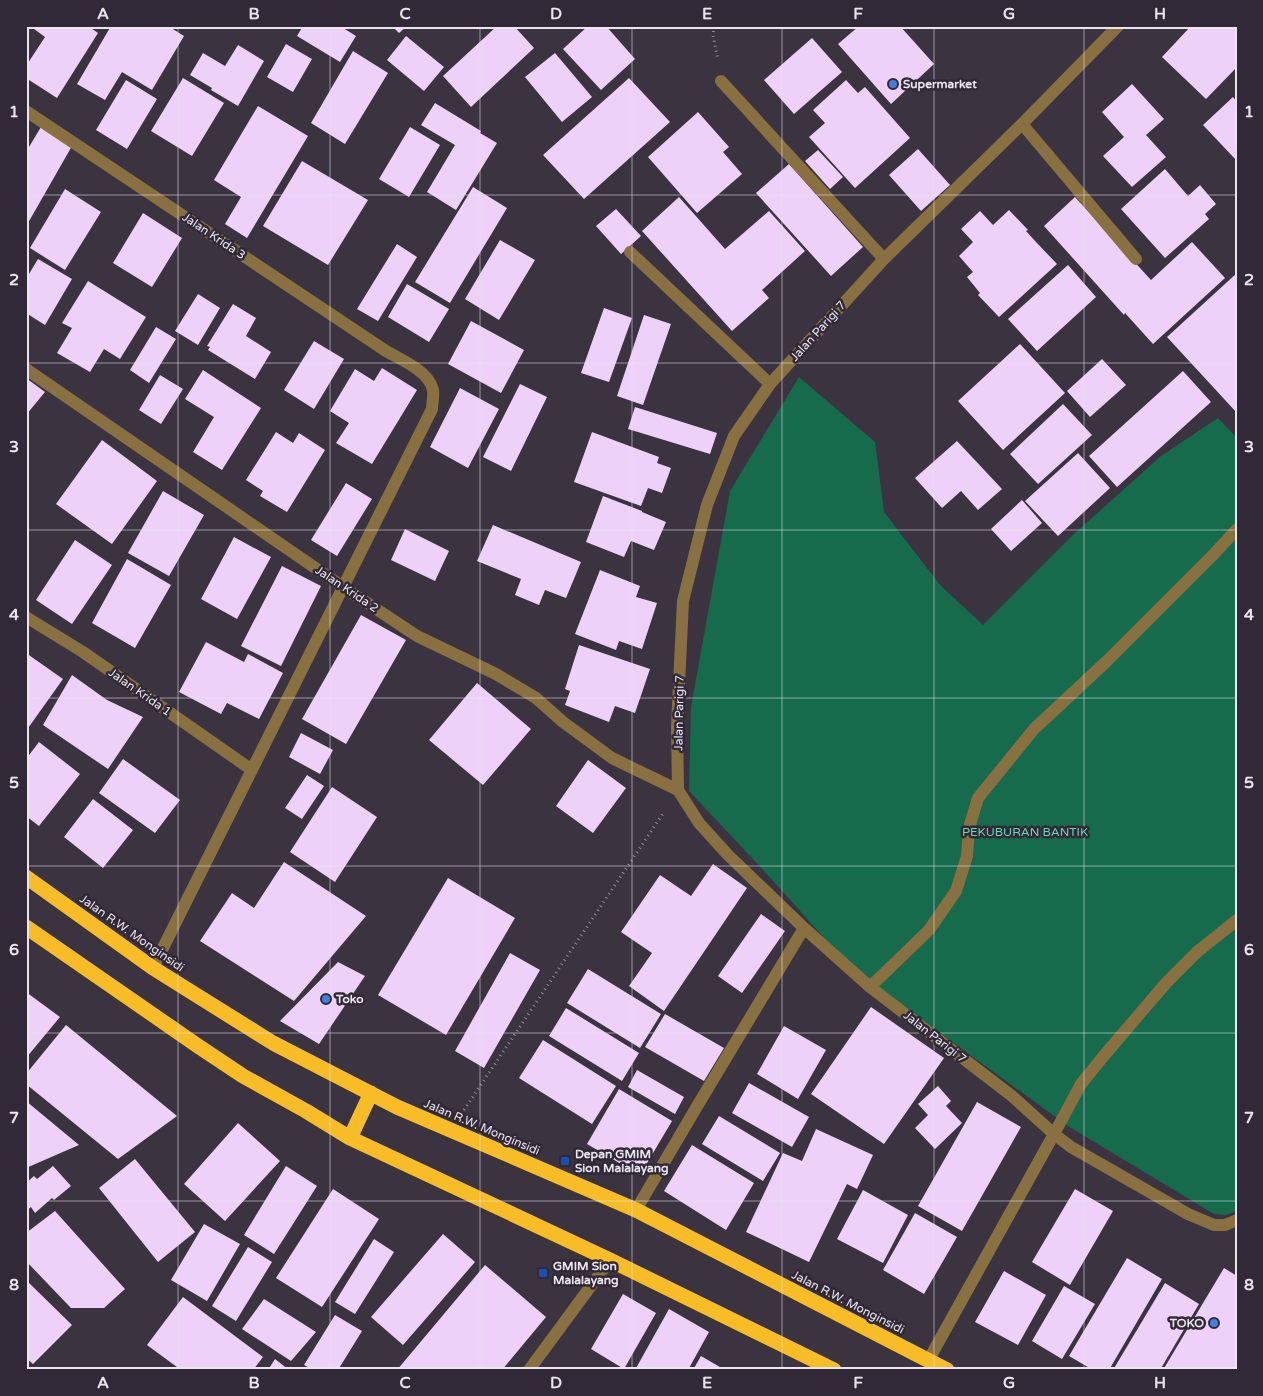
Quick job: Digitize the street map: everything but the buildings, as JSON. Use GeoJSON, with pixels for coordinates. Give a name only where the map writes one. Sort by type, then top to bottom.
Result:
{"type":"FeatureCollection","features":[{"type":"Feature","properties":{"kind":"highway","name":"Jalan R.W. Monginsidi"},"geometry":{"type":"LineString","coordinates":[[26,877],[153,968],[273,1043],[397,1106],[636,1210],[947,1370]]}},
{"type":"Feature","properties":{"kind":"highway"},"geometry":{"type":"LineString","coordinates":[[26,927],[244,1076],[350,1138],[610,1260],[834,1370]]}},
{"type":"Feature","properties":{"kind":"highway"},"geometry":{"type":"LineString","coordinates":[[350,1138],[370,1093]]}},
{"type":"Feature","properties":{"kind":"street","name":"Jalan Parigi 7"},"geometry":{"type":"LineString","coordinates":[[1118,26],[1022,124],[884,259],[770,384],[734,436],[707,505],[684,601],[677,726],[678,790],[699,823],[728,855],[804,928],[870,986],[1012,1096],[1071,1148],[1188,1214],[1214,1226],[1225,1225],[1237,1220]]}},
{"type":"Feature","properties":{"kind":"street"},"geometry":{"type":"LineString","coordinates":[[721,81],[884,259]]}},
{"type":"Feature","properties":{"kind":"street","name":"Jalan Krida 3"},"geometry":{"type":"LineString","coordinates":[[26,111],[369,340],[422,372],[433,390],[432,409],[153,968]]}},
{"type":"Feature","properties":{"kind":"street"},"geometry":{"type":"LineString","coordinates":[[1022,124],[1136,258]]}},
{"type":"Feature","properties":{"kind":"street"},"geometry":{"type":"LineString","coordinates":[[630,252],[770,384]]}},
{"type":"Feature","properties":{"kind":"street","name":"Jalan Krida 2"},"geometry":{"type":"LineString","coordinates":[[26,369],[417,636],[496,674],[536,698],[563,722],[612,758],[678,790]]}},
{"type":"Feature","properties":{"kind":"street"},"geometry":{"type":"LineString","coordinates":[[870,986],[929,930],[956,891],[967,856],[970,828],[978,798],[1034,729],[1107,661],[1213,556],[1237,529]]}},
{"type":"Feature","properties":{"kind":"street","name":"Jalan Krida 1"},"geometry":{"type":"LineString","coordinates":[[26,617],[83,652],[252,770]]}},
{"type":"Feature","properties":{"kind":"street"},"geometry":{"type":"LineString","coordinates":[[928,1360],[1081,1084],[1166,983],[1197,952],[1237,920]]}},
{"type":"Feature","properties":{"kind":"street"},"geometry":{"type":"LineString","coordinates":[[636,1210],[804,928]]}},
{"type":"Feature","properties":{"kind":"street"},"geometry":{"type":"LineString","coordinates":[[529,1370],[610,1260]]}},
{"type":"Feature","properties":{"kind":"path"},"geometry":{"type":"LineString","coordinates":[[714,26],[713,36],[721,81]]}},
{"type":"Feature","properties":{"kind":"path"},"geometry":{"type":"LineString","coordinates":[[451,1130],[678,790]]}},
{"type":"Feature","properties":{"kind":"green space","name":"PEKUBURAN BANTIK"},"geometry":{"type":"Polygon","coordinates":[[[799,377],[875,442],[884,512],[940,585],[983,625],[1074,534],[1161,456],[1218,418],[1237,438],[1237,1211],[1226,1215],[1214,1214],[1068,1126],[852,969],[689,791],[691,707],[730,491],[799,377]]]}},
{"type":"Feature","properties":{"kind":"place","name":"Supermarket"},"geometry":{"type":"Point","coordinates":[893,84]}},
{"type":"Feature","properties":{"kind":"place","name":"Toko"},"geometry":{"type":"Point","coordinates":[326,999]}},
{"type":"Feature","properties":{"kind":"place","name":"Depan GMIM Sion Malalayang"},"geometry":{"type":"Point","coordinates":[565,1161]}},
{"type":"Feature","properties":{"kind":"place","name":"GMIM Sion Malalayang"},"geometry":{"type":"Point","coordinates":[543,1273]}},
{"type":"Feature","properties":{"kind":"place","name":"TOKO"},"geometry":{"type":"Point","coordinates":[1214,1323]}}]}
